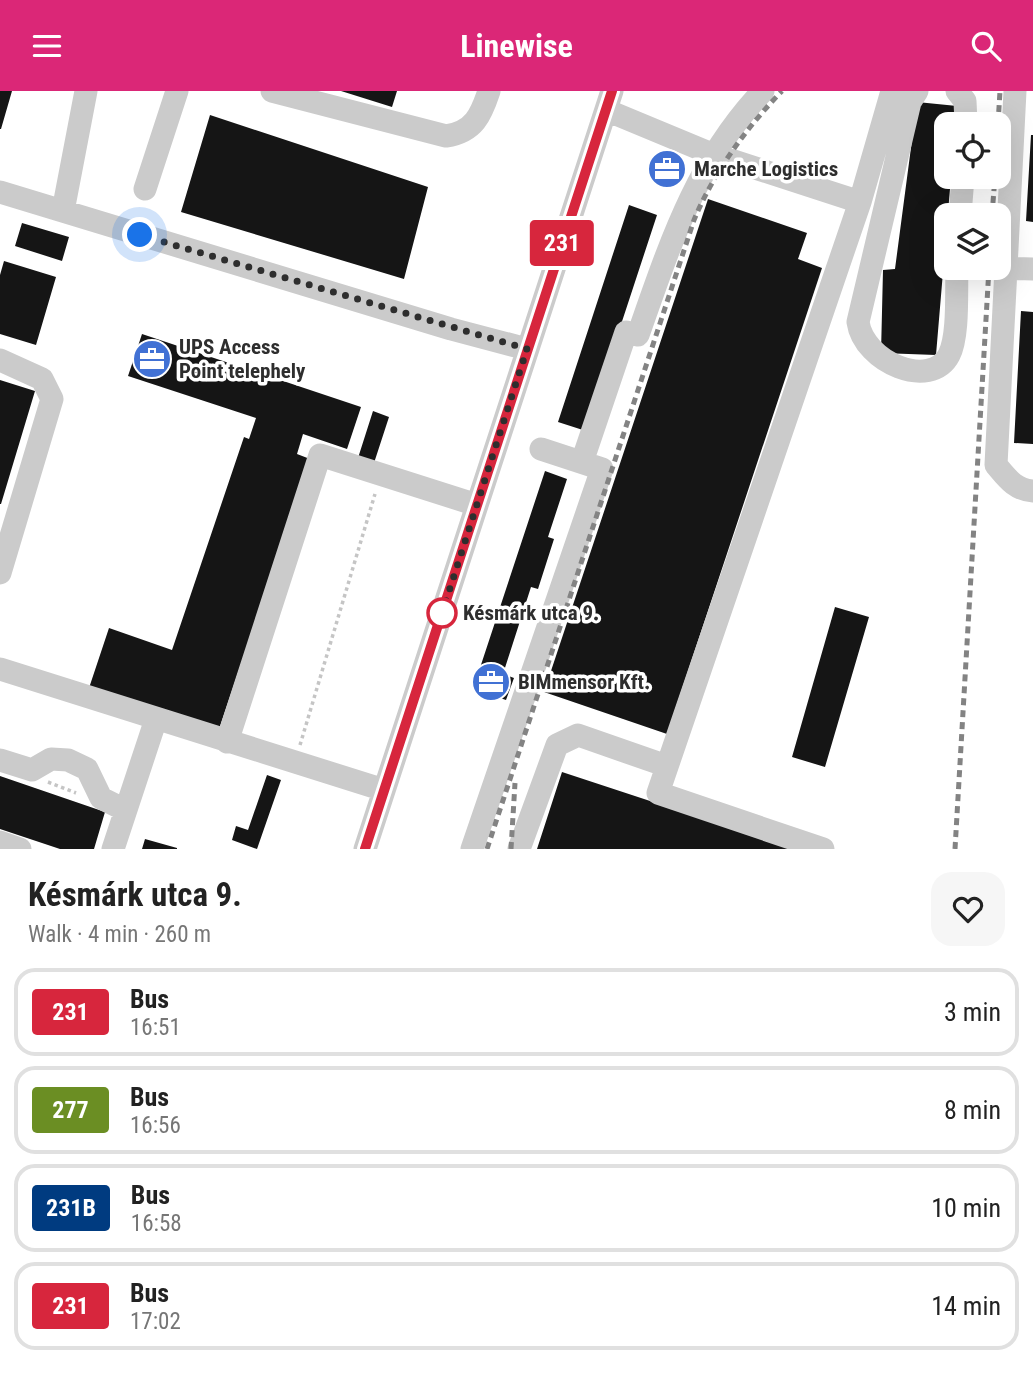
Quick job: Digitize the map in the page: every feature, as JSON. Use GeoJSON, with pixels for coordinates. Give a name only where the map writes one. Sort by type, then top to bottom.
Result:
{"type":"FeatureCollection","features":[{"type":"Feature","properties":{"kind":"street"},"geometry":{"type":"LineString","coordinates":[[63,211],[86,91]]}},
{"type":"Feature","properties":{"kind":"street"},"geometry":{"type":"LineString","coordinates":[[145,189],[177,91]]}},
{"type":"Feature","properties":{"kind":"street"},"geometry":{"type":"LineString","coordinates":[[272,91],[446,136],[463,131],[479,119],[489,91]]}},
{"type":"Feature","properties":{"kind":"street"},"geometry":{"type":"LineString","coordinates":[[582,462],[626,332],[638,335],[678,223],[712,154],[762,91]]}},
{"type":"Feature","properties":{"kind":"street"},"geometry":{"type":"LineString","coordinates":[[823,849],[658,793],[860,202],[892,91]]}},
{"type":"Feature","properties":{"kind":"street"},"geometry":{"type":"LineString","coordinates":[[917,91],[910,101],[858,322],[859,332],[873,354],[900,368],[932,368],[945,361],[953,340],[956,280]]}},
{"type":"Feature","properties":{"kind":"street"},"geometry":{"type":"LineString","coordinates":[[957,91],[965,101],[965,112]]}},
{"type":"Feature","properties":{"kind":"street"},"geometry":{"type":"LineString","coordinates":[[1009,203],[1015,91]]}},
{"type":"Feature","properties":{"kind":"street"},"geometry":{"type":"LineString","coordinates":[[365,849],[609,100],[712,154],[860,202]]}},
{"type":"Feature","properties":{"kind":"street"},"geometry":{"type":"LineString","coordinates":[[2,201],[63,211],[451,329],[527,349]]}},
{"type":"Feature","properties":{"kind":"street"},"geometry":{"type":"LineString","coordinates":[[1011,268],[1033,269]]}},
{"type":"Feature","properties":{"kind":"street"},"geometry":{"type":"LineString","coordinates":[[1004,280],[996,465],[1011,483],[1024,490],[1033,491]]}},
{"type":"Feature","properties":{"kind":"street"},"geometry":{"type":"LineString","coordinates":[[0,359],[41,379],[52,399],[0,573]]}},
{"type":"Feature","properties":{"kind":"street"},"geometry":{"type":"LineString","coordinates":[[472,849],[602,469],[541,449]]}},
{"type":"Feature","properties":{"kind":"street"},"geometry":{"type":"LineString","coordinates":[[227,742],[320,455],[477,505]]}},
{"type":"Feature","properties":{"kind":"street"},"geometry":{"type":"LineString","coordinates":[[0,669],[384,790]]}},
{"type":"Feature","properties":{"kind":"street"},"geometry":{"type":"LineString","coordinates":[[113,849],[156,719]]}},
{"type":"Feature","properties":{"kind":"street"},"geometry":{"type":"LineString","coordinates":[[519,849],[557,745],[578,735],[667,766]]}},
{"type":"Feature","properties":{"kind":"street"},"geometry":{"type":"LineString","coordinates":[[0,760],[32,770],[51,759],[68,760],[87,769],[101,798],[125,810]]}},
{"type":"Feature","properties":{"kind":"street"},"geometry":{"type":"LineString","coordinates":[[0,842],[20,849]]}},
{"type":"Feature","properties":{"kind":"path"},"geometry":{"type":"LineString","coordinates":[[295,764],[381,475]]}},
{"type":"Feature","properties":{"kind":"path"},"geometry":{"type":"LineString","coordinates":[[32,770],[51,784],[85,797],[101,798]]}},
{"type":"Feature","properties":{"kind":"building"},"geometry":{"type":"Polygon","coordinates":[[[0,91],[12,91],[1,129],[0,129],[0,91]]]}},
{"type":"Feature","properties":{"kind":"building"},"geometry":{"type":"Polygon","coordinates":[[[341,91],[397,91],[392,107],[341,91]]]}},
{"type":"Feature","properties":{"kind":"building"},"geometry":{"type":"Polygon","coordinates":[[[917,102],[957,106],[956,112],[934,112],[934,189],[950,189],[949,203],[934,203],[934,280],[942,280],[936,355],[881,353],[883,270],[895,269],[917,102]]]}},
{"type":"Feature","properties":{"kind":"building"},"geometry":{"type":"Polygon","coordinates":[[[210,115],[428,187],[404,279],[181,212],[210,115]]]}},
{"type":"Feature","properties":{"kind":"building"},"geometry":{"type":"Polygon","coordinates":[[[1033,135],[1033,222],[1026,221],[1033,135]]]}},
{"type":"Feature","properties":{"kind":"building"},"geometry":{"type":"Polygon","coordinates":[[[708,199],[807,233],[798,259],[822,268],[667,734],[544,692],[708,199]]]}},
{"type":"Feature","properties":{"kind":"building"},"geometry":{"type":"Polygon","coordinates":[[[629,205],[657,215],[586,431],[558,422],[629,205]]]}},
{"type":"Feature","properties":{"kind":"building"},"geometry":{"type":"Polygon","coordinates":[[[22,223],[69,237],[62,261],[15,246],[22,223]]]}},
{"type":"Feature","properties":{"kind":"building"},"geometry":{"type":"Polygon","coordinates":[[[4,261],[56,277],[36,345],[0,334],[0,275],[4,261]]]}},
{"type":"Feature","properties":{"kind":"building"},"geometry":{"type":"Polygon","coordinates":[[[1021,311],[1033,312],[1033,444],[1014,443],[1021,311]]]}},
{"type":"Feature","properties":{"kind":"building"},"geometry":{"type":"Polygon","coordinates":[[[142,334],[361,407],[347,449],[303,434],[297,454],[310,459],[218,732],[89,688],[109,628],[172,650],[244,437],[249,439],[256,418],[128,376],[142,334]]]}},
{"type":"Feature","properties":{"kind":"building"},"geometry":{"type":"Polygon","coordinates":[[[0,380],[35,391],[1,504],[0,504],[0,380]]]}},
{"type":"Feature","properties":{"kind":"building"},"geometry":{"type":"Polygon","coordinates":[[[373,411],[389,417],[374,463],[358,458],[373,411]]]}},
{"type":"Feature","properties":{"kind":"building"},"geometry":{"type":"Polygon","coordinates":[[[545,471],[567,479],[548,537],[554,539],[538,589],[531,587],[503,674],[514,678],[506,700],[473,689],[545,471]]]}},
{"type":"Feature","properties":{"kind":"building"},"geometry":{"type":"Polygon","coordinates":[[[835,607],[869,617],[825,767],[792,757],[835,607]]]}},
{"type":"Feature","properties":{"kind":"building"},"geometry":{"type":"Polygon","coordinates":[[[562,772],[793,848],[793,849],[537,849],[562,772]]]}},
{"type":"Feature","properties":{"kind":"building"},"geometry":{"type":"Polygon","coordinates":[[[267,775],[281,780],[257,849],[232,840],[236,826],[248,830],[267,775]]]}},
{"type":"Feature","properties":{"kind":"building"},"geometry":{"type":"Polygon","coordinates":[[[0,776],[105,812],[94,849],[60,849],[0,829],[0,776]]]}},
{"type":"Feature","properties":{"kind":"building"},"geometry":{"type":"Polygon","coordinates":[[[145,839],[177,848],[177,849],[142,849],[145,839]]]}},
{"type":"Feature","properties":{"kind":"railway"},"geometry":{"type":"LineString","coordinates":[[487,849],[694,220],[732,151],[782,91]]}},
{"type":"Feature","properties":{"kind":"railway"},"geometry":{"type":"LineString","coordinates":[[999,112],[1000,91]]}},
{"type":"Feature","properties":{"kind":"railway"},"geometry":{"type":"LineString","coordinates":[[993,203],[994,189]]}},
{"type":"Feature","properties":{"kind":"railway"},"geometry":{"type":"LineString","coordinates":[[955,849],[988,280]]}},
{"type":"Feature","properties":{"kind":"railway"},"geometry":{"type":"LineString","coordinates":[[511,849],[515,783]]}},
{"type":"Feature","properties":{"kind":"bus line","name":"231"},"geometry":{"type":"LineString","coordinates":[[365,849],[612,91]]}},
{"type":"Feature","properties":{"kind":"place","name":"Marche Logistics"},"geometry":{"type":"Point","coordinates":[667,169]}},
{"type":"Feature","properties":{"kind":"place","name":"UPS Access Point telephely"},"geometry":{"type":"Point","coordinates":[152,359]}},
{"type":"Feature","properties":{"kind":"place","name":"Késmárk utca 9."},"geometry":{"type":"Point","coordinates":[442,613]}},
{"type":"Feature","properties":{"kind":"place","name":"BIMmensor Kft."},"geometry":{"type":"Point","coordinates":[491,682]}},
{"type":"Feature","properties":{"kind":"route"},"geometry":{"type":"LineString","coordinates":[[140,235],[451,329],[527,349],[442,613]]}}]}
